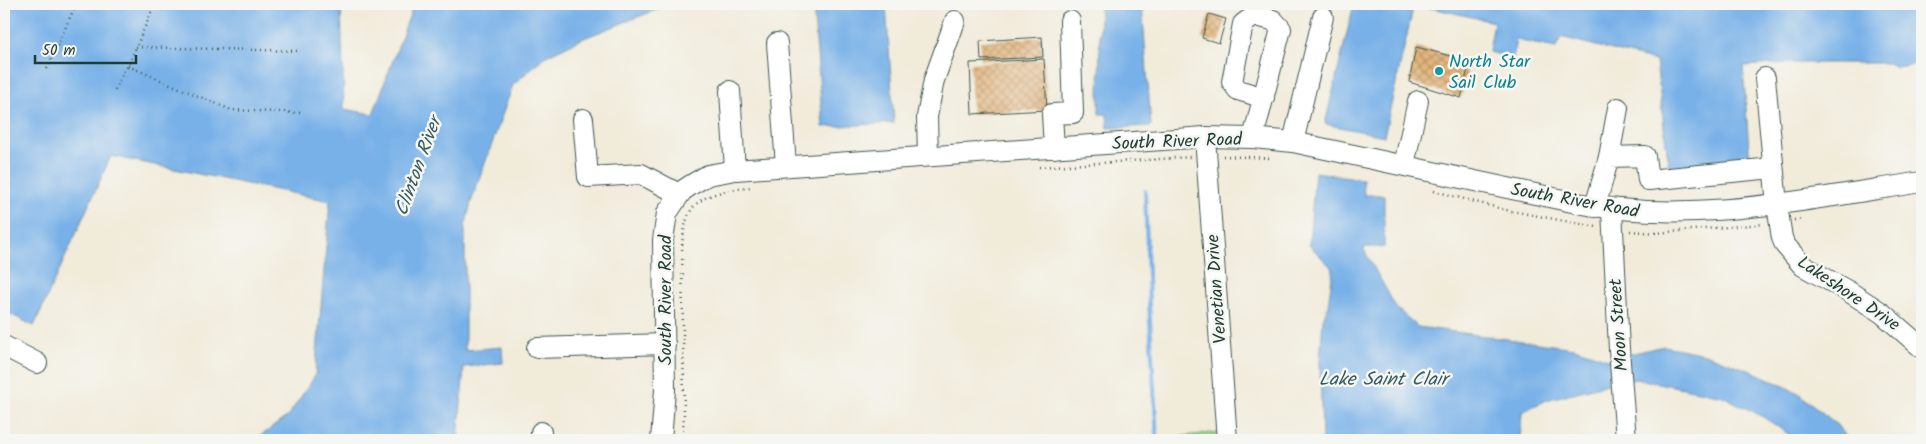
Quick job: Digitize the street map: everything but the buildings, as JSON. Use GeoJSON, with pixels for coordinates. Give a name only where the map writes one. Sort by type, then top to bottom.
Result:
{"type":"FeatureCollection","features":[{"type":"Feature","properties":{"kind":"street"},"geometry":{"type":"LineString","coordinates":[[1293,142],[1323,17]]}},
{"type":"Feature","properties":{"kind":"street"},"geometry":{"type":"LineString","coordinates":[[928,156],[927,117],[934,80],[955,21]]}},
{"type":"Feature","properties":{"kind":"street"},"geometry":{"type":"LineString","coordinates":[[1054,148],[1052,114],[1073,113],[1070,21]]}},
{"type":"Feature","properties":{"kind":"street"},"geometry":{"type":"LineString","coordinates":[[777,43],[786,166]]}},
{"type":"Feature","properties":{"kind":"street","name":"Lakeshore Drive"},"geometry":{"type":"LineString","coordinates":[[1765,78],[1778,214],[1785,245],[1803,266],[1882,313],[1922,348]]}},
{"type":"Feature","properties":{"kind":"street"},"geometry":{"type":"LineString","coordinates":[[730,91],[735,170]]}},
{"type":"Feature","properties":{"kind":"street"},"geometry":{"type":"LineString","coordinates":[[1253,138],[1264,98]]}},
{"type":"Feature","properties":{"kind":"street"},"geometry":{"type":"LineString","coordinates":[[1404,165],[1418,101]]}},
{"type":"Feature","properties":{"kind":"street","name":"Moon Street"},"geometry":{"type":"LineString","coordinates":[[1618,108],[1608,157],[1606,215],[1626,440]]}},
{"type":"Feature","properties":{"kind":"street"},"geometry":{"type":"LineString","coordinates":[[583,119],[588,177],[641,174],[679,194]]}},
{"type":"Feature","properties":{"kind":"street","name":"South River Road"},"geometry":{"type":"LineString","coordinates":[[661,440],[665,390],[663,240],[667,213],[679,194],[691,185],[708,176],[735,170],[1054,148],[1206,147],[1253,138],[1293,142],[1404,165],[1606,215],[1658,212],[1778,214],[1922,182]]}},
{"type":"Feature","properties":{"kind":"street","name":"Venetian Drive"},"geometry":{"type":"LineString","coordinates":[[1206,147],[1227,440]]}},
{"type":"Feature","properties":{"kind":"street"},"geometry":{"type":"LineString","coordinates":[[1608,157],[1645,156],[1648,180],[1773,168]]}},
{"type":"Feature","properties":{"kind":"street"},"geometry":{"type":"LineString","coordinates":[[537,348],[664,344]]}},
{"type":"Feature","properties":{"kind":"street"},"geometry":{"type":"LineString","coordinates":[[4,346],[37,363]]}},
{"type":"Feature","properties":{"kind":"path"},"geometry":{"type":"LineString","coordinates":[[48,69],[76,4]]}},
{"type":"Feature","properties":{"kind":"path"},"geometry":{"type":"LineString","coordinates":[[156,4],[127,67],[231,110],[302,112]]}},
{"type":"Feature","properties":{"kind":"path"},"geometry":{"type":"LineString","coordinates":[[136,47],[298,51]]}},
{"type":"Feature","properties":{"kind":"path"},"geometry":{"type":"LineString","coordinates":[[115,90],[124,68],[130,61]]}},
{"type":"Feature","properties":{"kind":"path"},"geometry":{"type":"LineString","coordinates":[[4,123],[12,106]]}},
{"type":"Feature","properties":{"kind":"path"},"geometry":{"type":"LineString","coordinates":[[1038,167],[1206,147],[1275,158]]}},
{"type":"Feature","properties":{"kind":"path"},"geometry":{"type":"LineString","coordinates":[[682,440],[684,416],[682,243],[685,224],[691,210],[700,201],[719,192],[761,186]]}},
{"type":"Feature","properties":{"kind":"path"},"geometry":{"type":"LineString","coordinates":[[1428,189],[1506,210],[1606,215],[1656,233],[1778,214],[1804,219]]}},
{"type":"Feature","properties":{"kind":"green space"},"geometry":{"type":"Polygon","coordinates":[[[1220,432],[1221,440],[1150,440],[1220,432]]]}},
{"type":"Feature","properties":{"kind":"water","name":"Clinton River"},"geometry":{"type":"Polygon","coordinates":[[[4,4],[341,4],[344,109],[373,114],[414,4],[671,4],[579,40],[544,57],[513,85],[471,202],[465,227],[465,350],[502,347],[503,363],[464,367],[458,440],[255,440],[288,416],[315,376],[330,201],[111,156],[34,326],[4,311],[4,4]]]}},
{"type":"Feature","properties":{"kind":"water"},"geometry":{"type":"Polygon","coordinates":[[[813,4],[886,4],[894,123],[823,127],[813,4]]]}},
{"type":"Feature","properties":{"kind":"water"},"geometry":{"type":"Polygon","coordinates":[[[1100,4],[1142,4],[1151,126],[1108,128],[1107,114],[1099,114],[1100,4]]]}},
{"type":"Feature","properties":{"kind":"water"},"geometry":{"type":"Polygon","coordinates":[[[1354,4],[1414,4],[1384,136],[1325,124],[1354,4]]]}},
{"type":"Feature","properties":{"kind":"water"},"geometry":{"type":"Polygon","coordinates":[[[1414,4],[1922,4],[1922,63],[1896,67],[1889,63],[1788,63],[1743,66],[1750,163],[1669,168],[1656,61],[1561,37],[1556,48],[1516,40],[1513,58],[1489,52],[1494,22],[1414,4]]]}},
{"type":"Feature","properties":{"kind":"water","name":"Lake Saint Clair"},"geometry":{"type":"Polygon","coordinates":[[[1315,172],[1363,179],[1364,195],[1384,195],[1384,247],[1365,247],[1364,250],[1397,309],[1418,327],[1574,348],[1608,359],[1664,346],[1705,354],[1754,372],[1797,392],[1835,423],[1849,440],[1797,440],[1765,418],[1723,396],[1638,379],[1615,382],[1546,400],[1522,412],[1520,440],[1322,440],[1320,361],[1323,319],[1328,306],[1333,269],[1309,245],[1315,172]]]}},
{"type":"Feature","properties":{"kind":"waterway"},"geometry":{"type":"LineString","coordinates":[[1145,191],[1157,440]]}},
{"type":"Feature","properties":{"kind":"place","name":"North Star Sail Club"},"geometry":{"type":"Point","coordinates":[1439,71]}}]}
